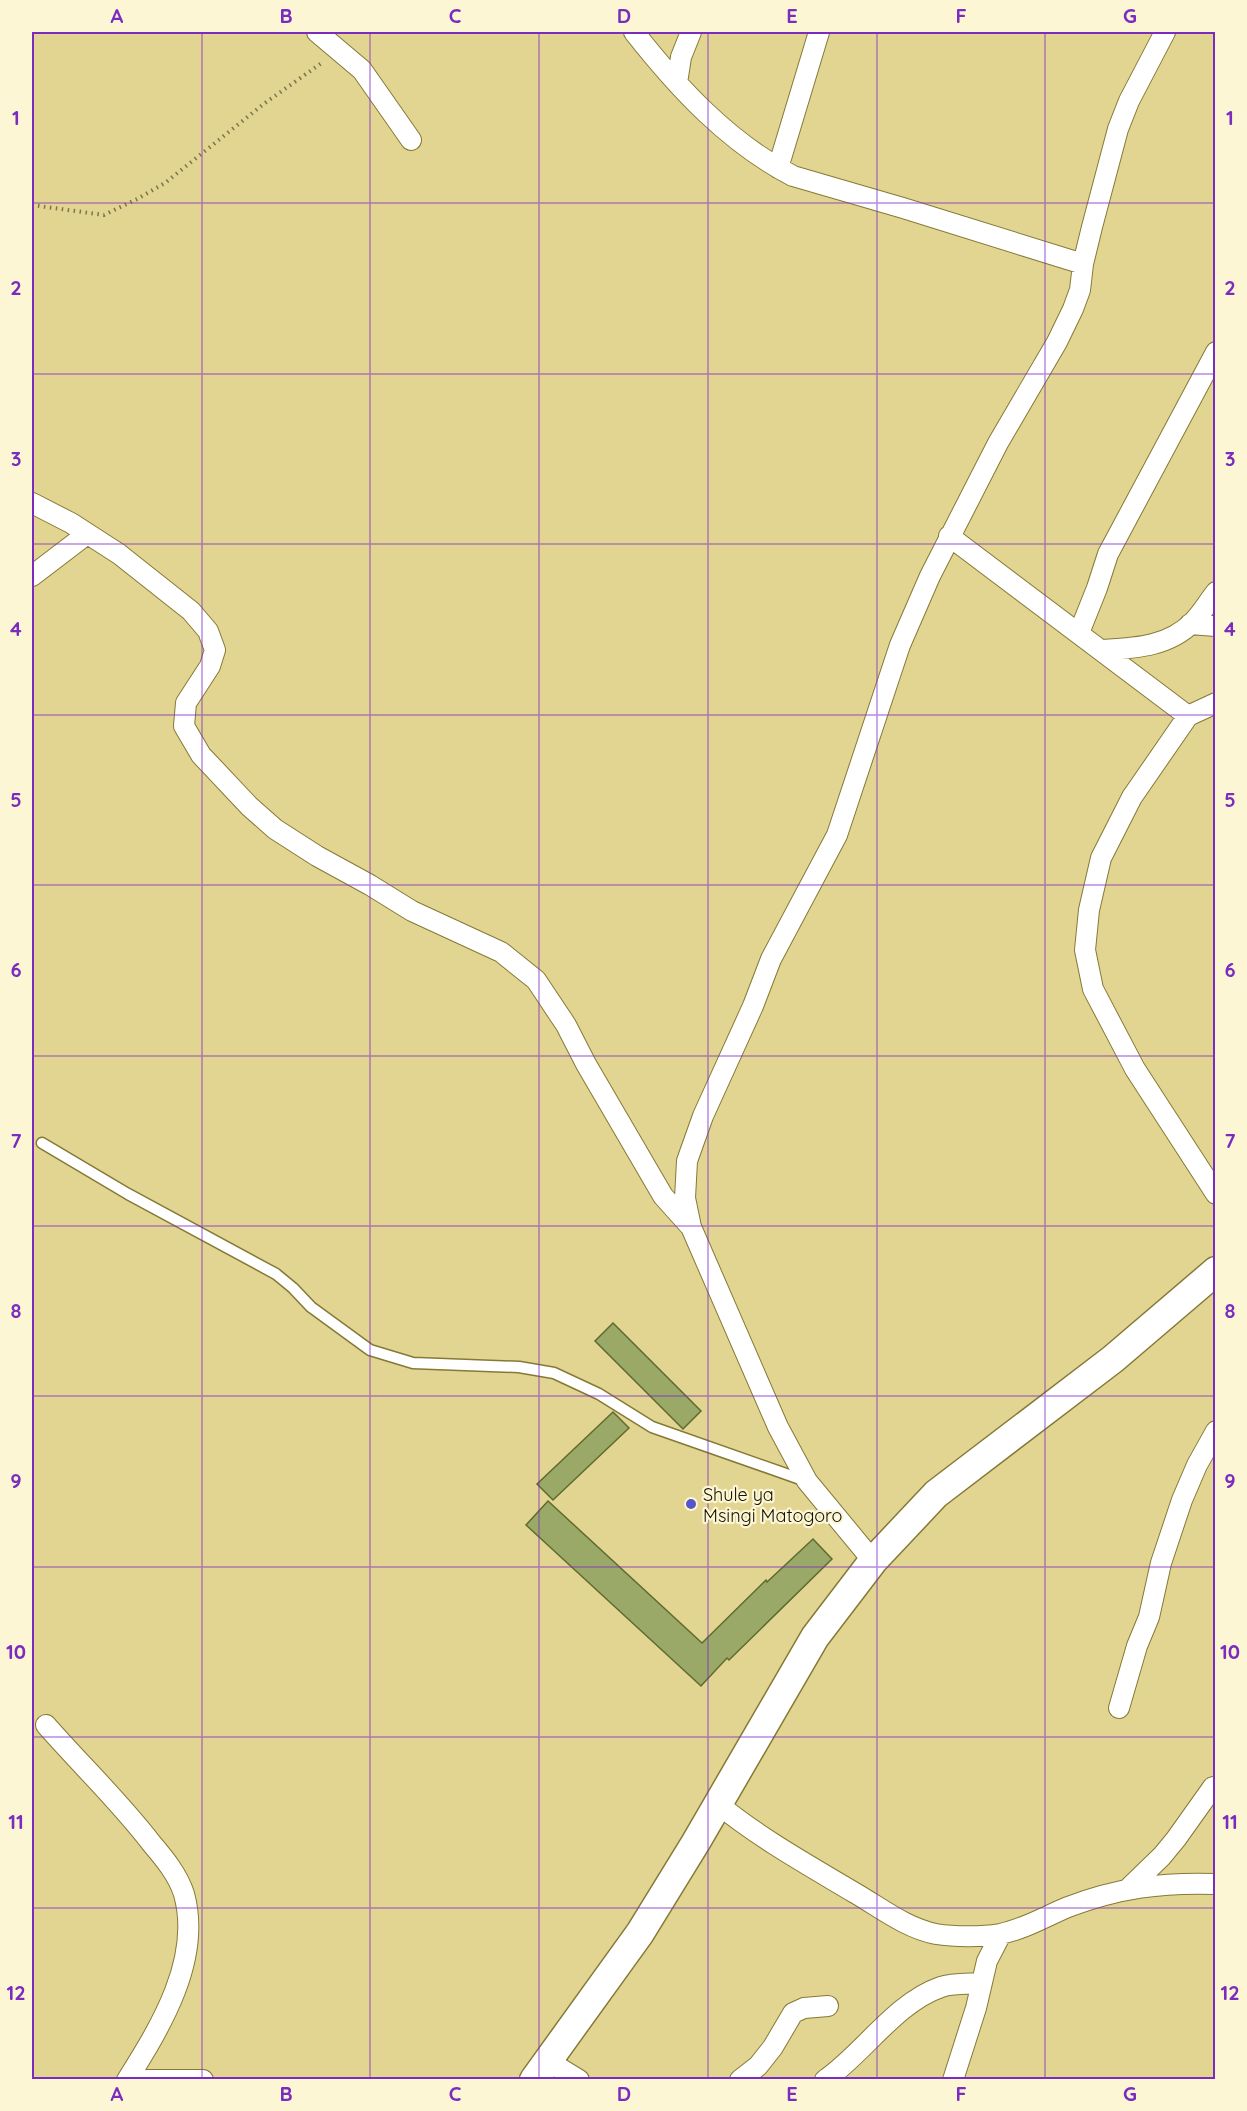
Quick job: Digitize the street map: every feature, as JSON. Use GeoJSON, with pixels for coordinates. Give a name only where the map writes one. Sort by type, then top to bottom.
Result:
{"type":"FeatureCollection","features":[{"type":"Feature","properties":{"kind":"street"},"geometry":{"type":"LineString","coordinates":[[317,32],[362,70],[411,140]]}},
{"type":"Feature","properties":{"kind":"street"},"geometry":{"type":"LineString","coordinates":[[634,32],[677,83],[726,131],[793,176],[872,198],[1083,264]]}},
{"type":"Feature","properties":{"kind":"street"},"geometry":{"type":"LineString","coordinates":[[677,83],[681,57],[691,32]]}},
{"type":"Feature","properties":{"kind":"street"},"geometry":{"type":"LineString","coordinates":[[778,168],[819,32]]}},
{"type":"Feature","properties":{"kind":"street"},"geometry":{"type":"LineString","coordinates":[[873,1561],[807,1481],[778,1427],[691,1227],[685,1198],[687,1161],[703,1116],[753,1006],[771,959],[837,835],[900,645],[949,536],[1073,309],[1080,290],[1083,264],[1118,129],[1129,101],[1165,32]]}},
{"type":"Feature","properties":{"kind":"street"},"geometry":{"type":"LineString","coordinates":[[1079,633],[1108,554],[1215,352]]}},
{"type":"Feature","properties":{"kind":"street"},"geometry":{"type":"LineString","coordinates":[[32,503],[119,554],[159,584],[190,611],[208,631],[215,650],[210,666],[186,703],[184,726],[201,755],[275,829],[412,912],[501,952],[536,980],[566,1025],[586,1064],[663,1196],[691,1227]]}},
{"type":"Feature","properties":{"kind":"street"},"geometry":{"type":"LineString","coordinates":[[32,576],[87,534]]}},
{"type":"Feature","properties":{"kind":"street"},"geometry":{"type":"LineString","coordinates":[[949,536],[1188,716]]}},
{"type":"Feature","properties":{"kind":"street"},"geometry":{"type":"LineString","coordinates":[[1102,650],[1142,648],[1165,641],[1190,624],[1215,592]]}},
{"type":"Feature","properties":{"kind":"street"},"geometry":{"type":"LineString","coordinates":[[1190,624],[1215,626]]}},
{"type":"Feature","properties":{"kind":"street"},"geometry":{"type":"LineString","coordinates":[[1215,703],[1188,716],[1132,797],[1101,858],[1089,910],[1085,950],[1093,989],[1135,1069],[1215,1194]]}},
{"type":"Feature","properties":{"kind":"street"},"geometry":{"type":"LineString","coordinates":[[579,2079],[541,2070],[640,1933],[815,1637],[873,1561],[936,1494],[1113,1359],[1215,1271]]}},
{"type":"Feature","properties":{"kind":"street"},"geometry":{"type":"LineString","coordinates":[[1119,1708],[1137,1646],[1149,1617],[1161,1563],[1182,1500],[1215,1431]]}},
{"type":"Feature","properties":{"kind":"street"},"geometry":{"type":"LineString","coordinates":[[46,1725],[133,1820],[167,1863],[183,1892],[188,1919],[188,1949],[181,1976],[144,2053],[127,2079]]}},
{"type":"Feature","properties":{"kind":"street"},"geometry":{"type":"LineString","coordinates":[[1128,1889],[1176,1839],[1213,1787]]}},
{"type":"Feature","properties":{"kind":"street"},"geometry":{"type":"LineString","coordinates":[[718,1804],[751,1830],[903,1923],[937,1934],[980,1936],[1001,1934],[1078,1904],[1128,1889],[1161,1884],[1215,1884]]}},
{"type":"Feature","properties":{"kind":"street"},"geometry":{"type":"LineString","coordinates":[[953,2079],[976,2008],[987,1961],[1001,1934]]}},
{"type":"Feature","properties":{"kind":"street"},"geometry":{"type":"LineString","coordinates":[[825,2079],[845,2066],[885,2025],[923,1996],[942,1987],[982,1983]]}},
{"type":"Feature","properties":{"kind":"street"},"geometry":{"type":"LineString","coordinates":[[744,2079],[773,2047],[793,2013],[804,2008],[828,2006]]}},
{"type":"Feature","properties":{"kind":"street"},"geometry":{"type":"LineString","coordinates":[[146,2079],[203,2079]]}},
{"type":"Feature","properties":{"kind":"lane"},"geometry":{"type":"LineString","coordinates":[[42,1143],[128,1194],[276,1274],[311,1307],[370,1350],[413,1363],[519,1367],[554,1373],[598,1394],[652,1427],[807,1481]]}},
{"type":"Feature","properties":{"kind":"path"},"geometry":{"type":"LineString","coordinates":[[32,205],[104,214],[137,199],[165,183],[265,103],[340,51]]}},
{"type":"Feature","properties":{"kind":"building"},"geometry":{"type":"Polygon","coordinates":[[[613,1323],[701,1411],[683,1429],[595,1341],[613,1323]]]}},
{"type":"Feature","properties":{"kind":"building"},"geometry":{"type":"Polygon","coordinates":[[[613,1412],[629,1428],[553,1500],[537,1484],[613,1412]]]}},
{"type":"Feature","properties":{"kind":"building"},"geometry":{"type":"Polygon","coordinates":[[[548,1501],[702,1643],[766,1580],[767,1582],[813,1539],[832,1559],[729,1660],[727,1658],[701,1686],[526,1525],[548,1501]]]}},
{"type":"Feature","properties":{"kind":"place","name":"Shule ya Msingi Matogoro"},"geometry":{"type":"Point","coordinates":[691,1504]}}]}
